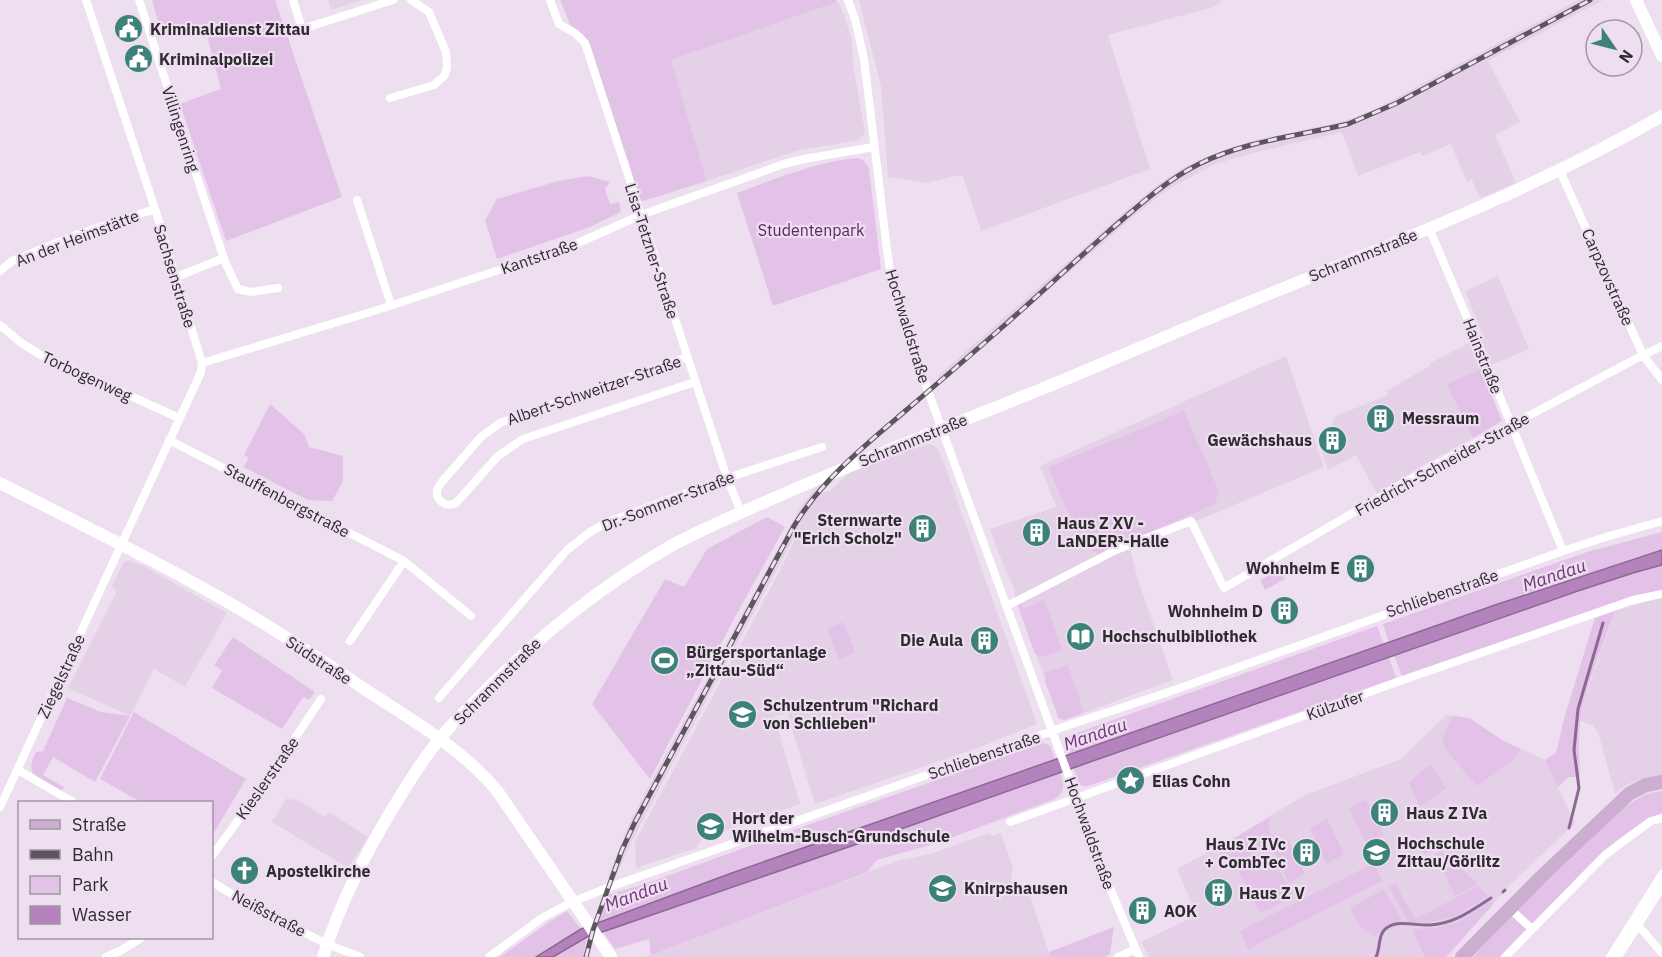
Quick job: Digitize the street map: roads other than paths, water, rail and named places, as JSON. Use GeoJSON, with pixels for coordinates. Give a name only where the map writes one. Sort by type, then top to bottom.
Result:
{"type":"FeatureCollection","features":[{"type":"Feature","properties":{"kind":"main road"},"geometry":{"type":"LineString","coordinates":[[1636,0],[1662,57]]}},
{"type":"Feature","properties":{"kind":"main road","name":"Schrammstraße"},"geometry":{"type":"LineString","coordinates":[[323,957],[354,878],[373,839],[439,738],[530,647],[604,588],[671,546],[741,512],[1499,199],[1560,171],[1662,116]]}},
{"type":"Feature","properties":{"kind":"main road","name":"Südstraße"},"geometry":{"type":"LineString","coordinates":[[0,483],[122,544],[241,610],[439,738],[486,778],[498,792],[609,954]]}},
{"type":"Feature","properties":{"kind":"main road"},"geometry":{"type":"LineString","coordinates":[[1462,957],[1509,908],[1630,793],[1646,785],[1662,782]]}},
{"type":"Feature","properties":{"kind":"street","name":"Sachsenstraße"},"geometry":{"type":"LineString","coordinates":[[86,0],[155,209],[202,363]]}},
{"type":"Feature","properties":{"kind":"street","name":"Villingenring"},"geometry":{"type":"LineString","coordinates":[[139,0],[224,258],[238,289],[251,292],[278,288]]}},
{"type":"Feature","properties":{"kind":"street"},"geometry":{"type":"LineString","coordinates":[[293,0],[302,29],[393,0]]}},
{"type":"Feature","properties":{"kind":"street"},"geometry":{"type":"LineString","coordinates":[[390,98],[434,85],[444,76],[447,68],[446,52],[429,12],[411,0]]}},
{"type":"Feature","properties":{"kind":"street","name":"Lisa-Tetzner-Straße"},"geometry":{"type":"LineString","coordinates":[[550,0],[559,24],[575,33],[585,44],[695,382],[727,478],[741,512]]}},
{"type":"Feature","properties":{"kind":"street","name":"Hochwaldstraße"},"geometry":{"type":"LineString","coordinates":[[848,0],[864,59],[892,284],[942,429],[1076,797],[1137,953]]}},
{"type":"Feature","properties":{"kind":"street","name":"Kantstraße"},"geometry":{"type":"LineString","coordinates":[[202,363],[569,247],[641,215],[784,164],[874,147]]}},
{"type":"Feature","properties":{"kind":"street","name":"Carpzovstraße"},"geometry":{"type":"LineString","coordinates":[[1560,171],[1643,355],[1662,380]]}},
{"type":"Feature","properties":{"kind":"street"},"geometry":{"type":"LineString","coordinates":[[357,200],[391,305]]}},
{"type":"Feature","properties":{"kind":"street","name":"An der Heimstätte"},"geometry":{"type":"LineString","coordinates":[[0,271],[12,261],[155,209]]}},
{"type":"Feature","properties":{"kind":"street","name":"Hainstraße"},"geometry":{"type":"LineString","coordinates":[[1429,228],[1563,551]]}},
{"type":"Feature","properties":{"kind":"street"},"geometry":{"type":"LineString","coordinates":[[176,277],[224,258]]}},
{"type":"Feature","properties":{"kind":"street","name":"Torbogenweg"},"geometry":{"type":"LineString","coordinates":[[0,325],[39,354],[179,418]]}},
{"type":"Feature","properties":{"kind":"street","name":"Friedrich-Schneider-Straße"},"geometry":{"type":"LineString","coordinates":[[1007,606],[1116,550],[1191,521],[1224,588],[1423,472],[1662,346]]}},
{"type":"Feature","properties":{"kind":"street","name":"Albert-Schweitzer-Straße"},"geometry":{"type":"LineString","coordinates":[[687,357],[500,423],[481,437],[440,484],[437,496],[447,505],[456,503],[498,456],[523,440],[695,382]]}},
{"type":"Feature","properties":{"kind":"street"},"geometry":{"type":"LineString","coordinates":[[122,544],[201,372],[202,363]]}},
{"type":"Feature","properties":{"kind":"street","name":"Stauffenbergstraße"},"geometry":{"type":"LineString","coordinates":[[169,440],[404,561],[471,616]]}},
{"type":"Feature","properties":{"kind":"street","name":"Dr.-Sommer-Straße"},"geometry":{"type":"LineString","coordinates":[[439,698],[567,550],[590,532],[608,522],[727,478],[822,447]]}},
{"type":"Feature","properties":{"kind":"street","name":"Schliebenstraße"},"geometry":{"type":"LineString","coordinates":[[489,957],[542,918],[684,860],[1563,551],[1662,521]]}},
{"type":"Feature","properties":{"kind":"street","name":"Ziegelstraße"},"geometry":{"type":"LineString","coordinates":[[0,807],[122,544]]}},
{"type":"Feature","properties":{"kind":"street"},"geometry":{"type":"LineString","coordinates":[[350,641],[404,561]]}},
{"type":"Feature","properties":{"kind":"street","name":"Külzufer"},"geometry":{"type":"LineString","coordinates":[[1010,822],[1400,681],[1633,600],[1662,594]]}},
{"type":"Feature","properties":{"kind":"street","name":"Kieslerstraße"},"geometry":{"type":"LineString","coordinates":[[213,855],[261,789],[321,699]]}},
{"type":"Feature","properties":{"kind":"street"},"geometry":{"type":"LineString","coordinates":[[18,770],[71,801]]}},
{"type":"Feature","properties":{"kind":"street"},"geometry":{"type":"LineString","coordinates":[[1505,957],[1605,855],[1651,821],[1662,818]]}},
{"type":"Feature","properties":{"kind":"street"},"geometry":{"type":"LineString","coordinates":[[1618,957],[1662,874]]}},
{"type":"Feature","properties":{"kind":"street","name":"Neißstraße"},"geometry":{"type":"LineString","coordinates":[[213,883],[255,908],[327,944],[360,957]]}},
{"type":"Feature","properties":{"kind":"street"},"geometry":{"type":"LineString","coordinates":[[1610,957],[1662,887]]}},
{"type":"Feature","properties":{"kind":"street"},"geometry":{"type":"LineString","coordinates":[[1509,908],[1532,929]]}},
{"type":"Feature","properties":{"kind":"street"},"geometry":{"type":"LineString","coordinates":[[1636,923],[1662,953]]}},
{"type":"Feature","properties":{"kind":"street"},"geometry":{"type":"LineString","coordinates":[[106,957],[139,939]]}},
{"type":"Feature","properties":{"kind":"street"},"geometry":{"type":"LineString","coordinates":[[1118,957],[1137,953]]}},
{"type":"Feature","properties":{"kind":"water"},"geometry":{"type":"Polygon","coordinates":[[[1662,550],[1662,565],[1578,591],[587,937],[553,957],[536,957],[581,929],[729,874],[1495,605],[1662,550]]]}},
{"type":"Feature","properties":{"kind":"waterway"},"geometry":{"type":"LineString","coordinates":[[1569,828],[1579,788],[1574,750],[1578,709],[1603,623]]}},
{"type":"Feature","properties":{"kind":"waterway"},"geometry":{"type":"LineString","coordinates":[[1376,957],[1382,933],[1388,927],[1398,924],[1430,925],[1447,922],[1462,916],[1491,898]]}},
{"type":"Feature","properties":{"kind":"railway"},"geometry":{"type":"LineString","coordinates":[[586,957],[593,930],[622,850],[635,822],[794,526],[817,494],[844,465],[1095,243],[1163,186],[1187,171],[1235,150],[1348,124],[1397,103],[1590,0]]}},
{"type":"Feature","properties":{"kind":"place","name":"Kriminaldienst Zittau"},"geometry":{"type":"Point","coordinates":[129,29]}},
{"type":"Feature","properties":{"kind":"place","name":"Kriminalpolizei"},"geometry":{"type":"Point","coordinates":[138,59]}},
{"type":"Feature","properties":{"kind":"place","name":"Messraum"},"geometry":{"type":"Point","coordinates":[1381,418]}},
{"type":"Feature","properties":{"kind":"place","name":"Gewächshaus"},"geometry":{"type":"Point","coordinates":[1333,440]}},
{"type":"Feature","properties":{"kind":"place","name":"Sternwarte \"Erich Scholz\""},"geometry":{"type":"Point","coordinates":[923,529]}},
{"type":"Feature","properties":{"kind":"place","name":"Haus Z XV - LaNDER³-Halle"},"geometry":{"type":"Point","coordinates":[1036,532]}},
{"type":"Feature","properties":{"kind":"place","name":"Wohnheim E"},"geometry":{"type":"Point","coordinates":[1361,568]}},
{"type":"Feature","properties":{"kind":"place","name":"Wohnheim D"},"geometry":{"type":"Point","coordinates":[1284,611]}},
{"type":"Feature","properties":{"kind":"place","name":"Hochschulbibliothek"},"geometry":{"type":"Point","coordinates":[1081,636]}},
{"type":"Feature","properties":{"kind":"place","name":"Die Aula"},"geometry":{"type":"Point","coordinates":[984,640]}},
{"type":"Feature","properties":{"kind":"place","name":"Bürgersportanlage „Zittau-Süd“"},"geometry":{"type":"Point","coordinates":[665,661]}},
{"type":"Feature","properties":{"kind":"place","name":"Schulzentrum \"Richard von Schlieben\""},"geometry":{"type":"Point","coordinates":[742,714]}},
{"type":"Feature","properties":{"kind":"place","name":"Elias Cohn"},"geometry":{"type":"Point","coordinates":[1131,781]}},
{"type":"Feature","properties":{"kind":"place","name":"Haus Z IVa"},"geometry":{"type":"Point","coordinates":[1385,813]}},
{"type":"Feature","properties":{"kind":"place","name":"Hort der Wilhelm-Busch-Grundschule"},"geometry":{"type":"Point","coordinates":[711,827]}},
{"type":"Feature","properties":{"kind":"place","name":"Hochschule Zittau/Görlitz"},"geometry":{"type":"Point","coordinates":[1376,852]}},
{"type":"Feature","properties":{"kind":"place","name":"Haus Z IVc + CombTec"},"geometry":{"type":"Point","coordinates":[1307,853]}},
{"type":"Feature","properties":{"kind":"place","name":"Apostelkirche"},"geometry":{"type":"Point","coordinates":[245,871]}},
{"type":"Feature","properties":{"kind":"place","name":"Knirpshausen"},"geometry":{"type":"Point","coordinates":[943,888]}},
{"type":"Feature","properties":{"kind":"place","name":"Haus Z V"},"geometry":{"type":"Point","coordinates":[1218,893]}},
{"type":"Feature","properties":{"kind":"place","name":"AOK"},"geometry":{"type":"Point","coordinates":[1143,911]}},
{"type":"Feature","properties":{"kind":"park label","name":"Studentenpark"},"geometry":{"type":"Point","coordinates":[811,230]}},
{"type":"Feature","properties":{"kind":"water label","name":"Mandau"},"geometry":{"type":"Point","coordinates":[1554,575]}},
{"type":"Feature","properties":{"kind":"water label","name":"Mandau"},"geometry":{"type":"Point","coordinates":[1095,734]}},
{"type":"Feature","properties":{"kind":"water label","name":"Mandau"},"geometry":{"type":"Point","coordinates":[636,894]}}]}
